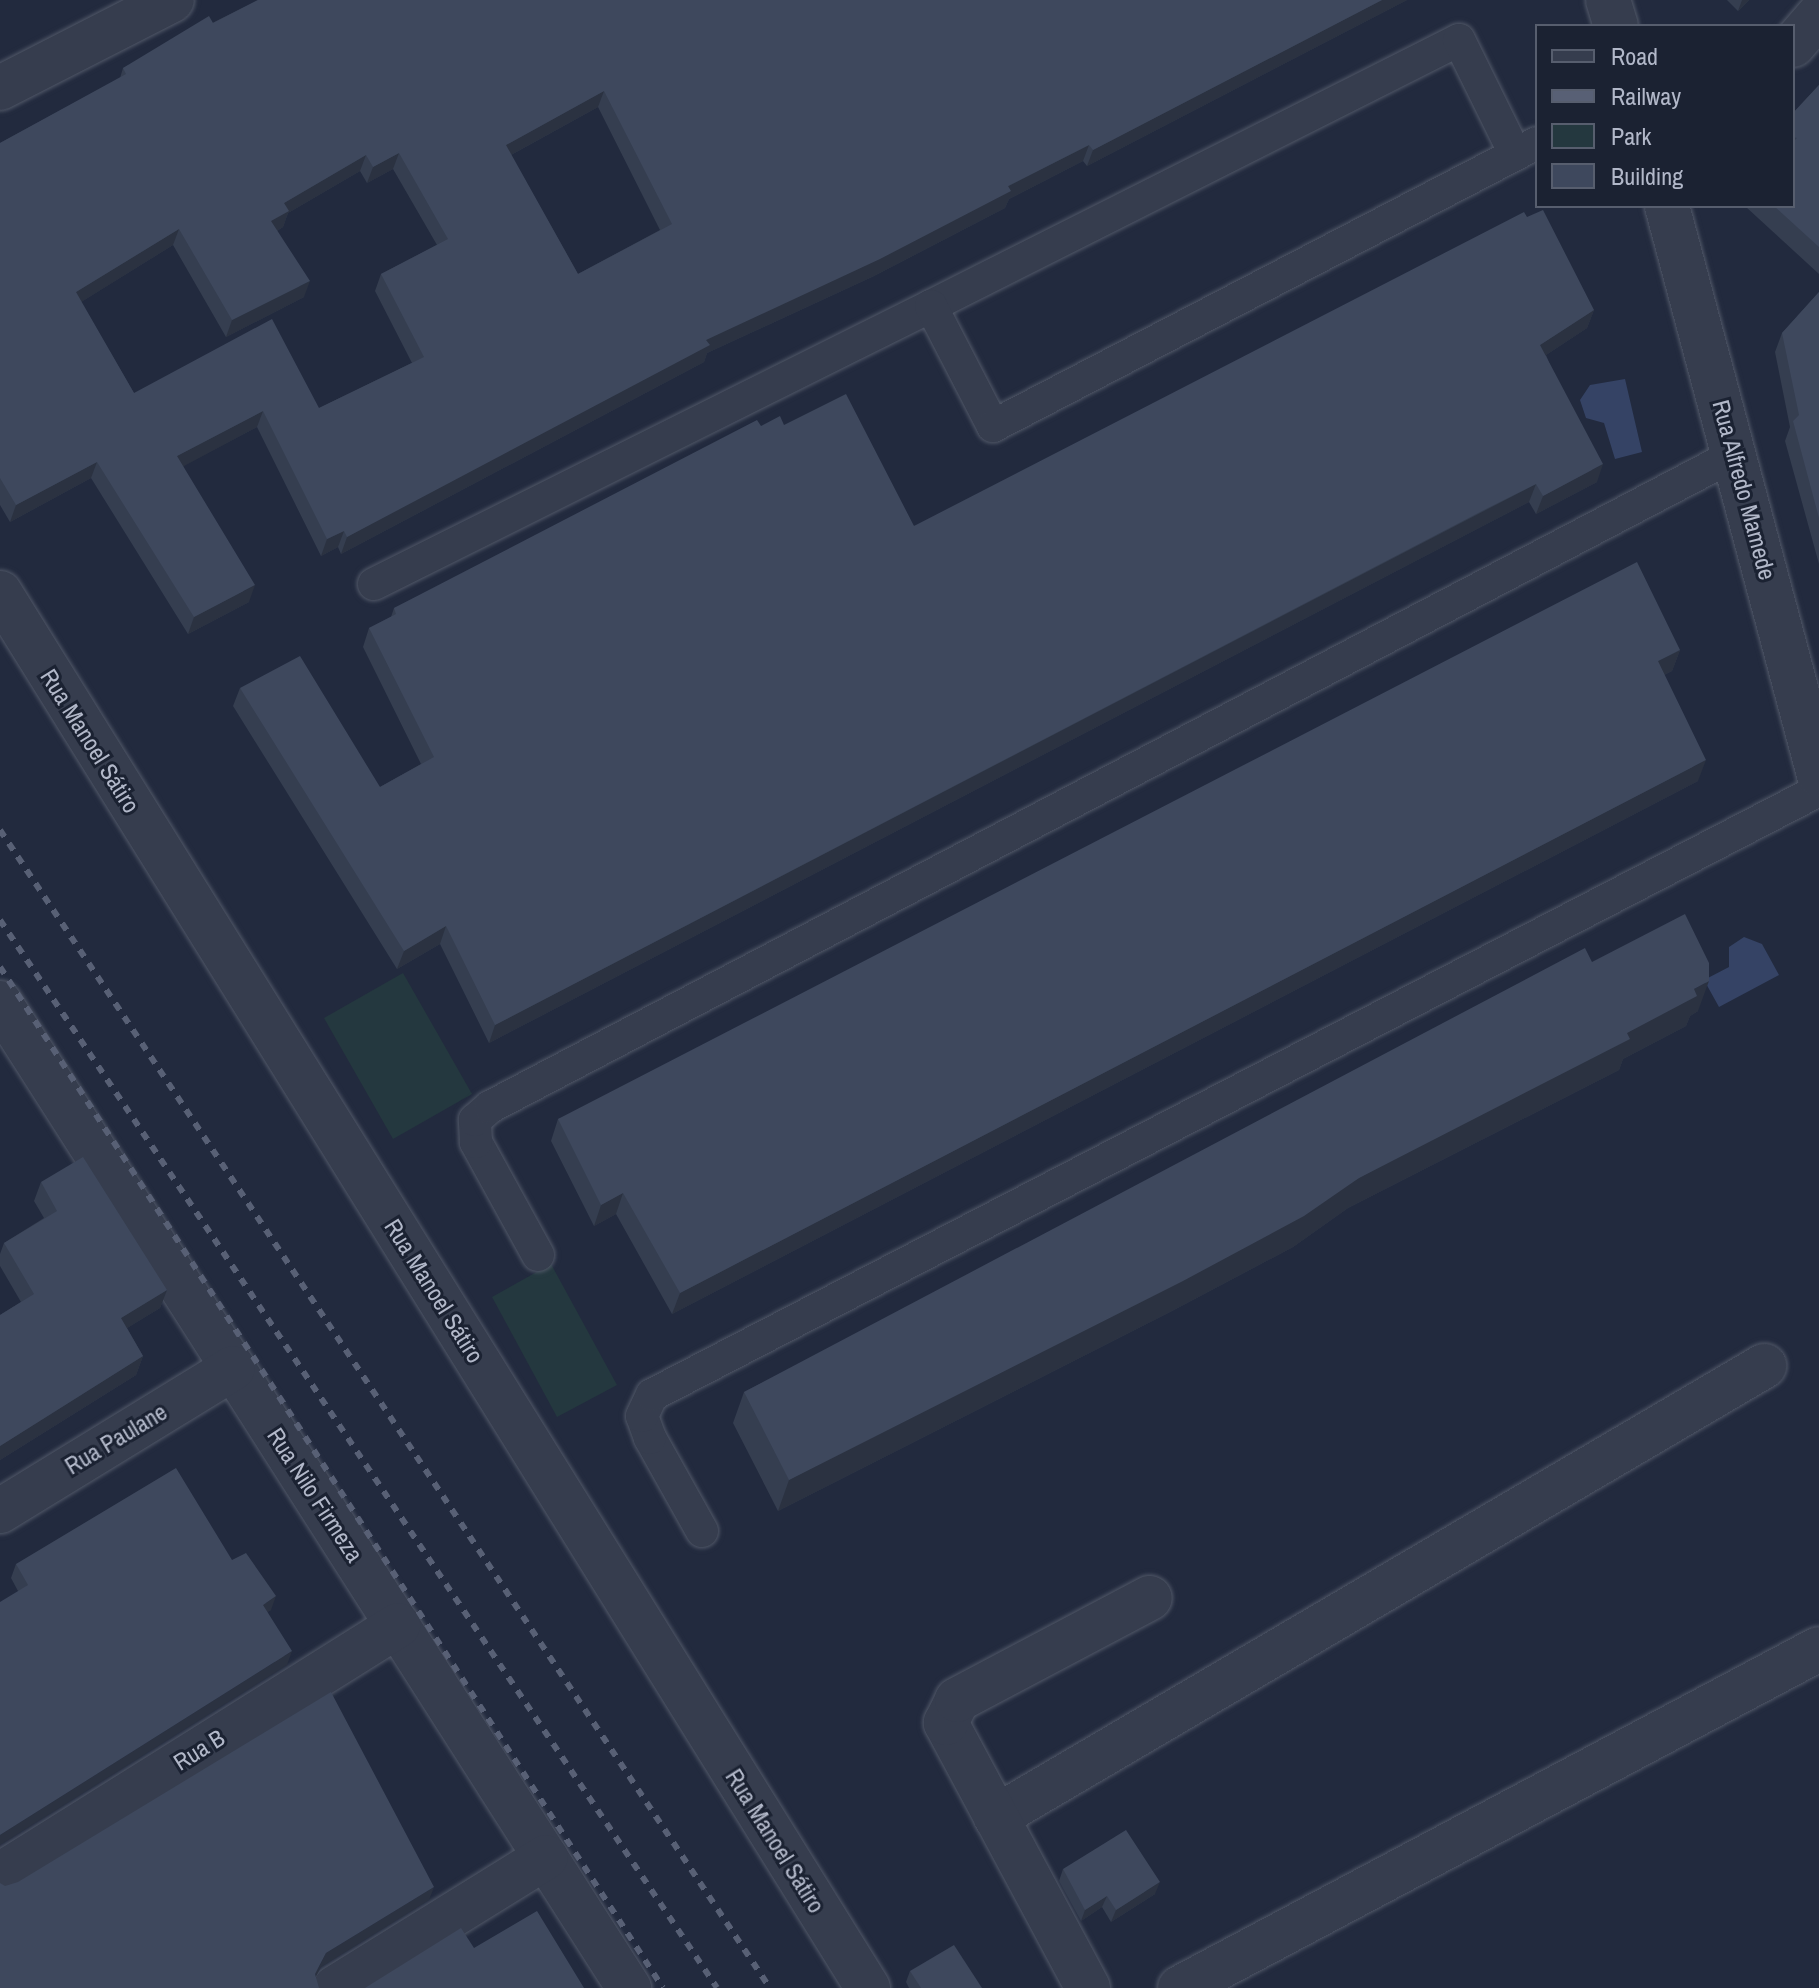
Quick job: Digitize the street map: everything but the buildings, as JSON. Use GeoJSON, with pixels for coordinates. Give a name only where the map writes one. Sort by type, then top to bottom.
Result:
{"type":"FeatureCollection","features":[{"type":"Feature","properties":{"kind":"street"},"geometry":{"type":"LineString","coordinates":[[0,88],[172,0]]}},
{"type":"Feature","properties":{"kind":"street"},"geometry":{"type":"LineString","coordinates":[[1608,0],[1615,24]]}},
{"type":"Feature","properties":{"kind":"street"},"geometry":{"type":"LineString","coordinates":[[1795,43],[1819,15]]}},
{"type":"Feature","properties":{"kind":"street","name":"Rua Alfredo Mamede"},"geometry":{"type":"LineString","coordinates":[[1668,208],[1736,454],[1819,775]]}},
{"type":"Feature","properties":{"kind":"street","name":"Rua Manoel Sátiro"},"geometry":{"type":"LineString","coordinates":[[0,593],[868,1988]]}},
{"type":"Feature","properties":{"kind":"street","name":"Rua Nilo Firmeza"},"geometry":{"type":"LineString","coordinates":[[0,1003],[629,1988]]}},
{"type":"Feature","properties":{"kind":"street"},"geometry":{"type":"LineString","coordinates":[[996,1817],[1764,1366]]}},
{"type":"Feature","properties":{"kind":"street","name":"Rua Paulane"},"geometry":{"type":"LineString","coordinates":[[0,1511],[233,1368]]}},
{"type":"Feature","properties":{"kind":"street"},"geometry":{"type":"LineString","coordinates":[[1088,1988],[946,1723],[948,1709],[1150,1598]]}},
{"type":"Feature","properties":{"kind":"street","name":"Rua B"},"geometry":{"type":"LineString","coordinates":[[0,1875],[398,1625]]}},
{"type":"Feature","properties":{"kind":"street"},"geometry":{"type":"LineString","coordinates":[[1180,1988],[1819,1649]]}},
{"type":"Feature","properties":{"kind":"street"},"geometry":{"type":"LineString","coordinates":[[335,1988],[546,1857]]}},
{"type":"Feature","properties":{"kind":"lane"},"geometry":{"type":"LineString","coordinates":[[374,584],[1459,40],[1526,149],[993,426],[931,306]]}},
{"type":"Feature","properties":{"kind":"lane"},"geometry":{"type":"LineString","coordinates":[[538,1255],[476,1142],[475,1120],[490,1107],[1736,454]]}},
{"type":"Feature","properties":{"kind":"lane"},"geometry":{"type":"LineString","coordinates":[[702,1531],[650,1438],[642,1416],[652,1395],[1819,790]]}},
{"type":"Feature","properties":{"kind":"green space"},"geometry":{"type":"Polygon","coordinates":[[[403,973],[472,1094],[393,1139],[324,1018],[403,973]]]}},
{"type":"Feature","properties":{"kind":"green space"},"geometry":{"type":"Polygon","coordinates":[[[551,1264],[617,1385],[557,1417],[492,1297],[551,1264]]]}},
{"type":"Feature","properties":{"kind":"water"},"geometry":{"type":"Polygon","coordinates":[[[1625,379],[1642,452],[1615,459],[1604,423],[1586,418],[1580,400],[1590,385],[1625,379]]]}},
{"type":"Feature","properties":{"kind":"water"},"geometry":{"type":"Polygon","coordinates":[[[1744,937],[1762,944],[1779,975],[1719,1007],[1704,980],[1729,967],[1729,947],[1744,937]]]}},
{"type":"Feature","properties":{"kind":"railway"},"geometry":{"type":"LineString","coordinates":[[0,830],[770,1988]]}},
{"type":"Feature","properties":{"kind":"railway"},"geometry":{"type":"LineString","coordinates":[[0,920],[717,1988]]}},
{"type":"Feature","properties":{"kind":"railway"},"geometry":{"type":"LineString","coordinates":[[0,967],[663,1988]]}}]}
